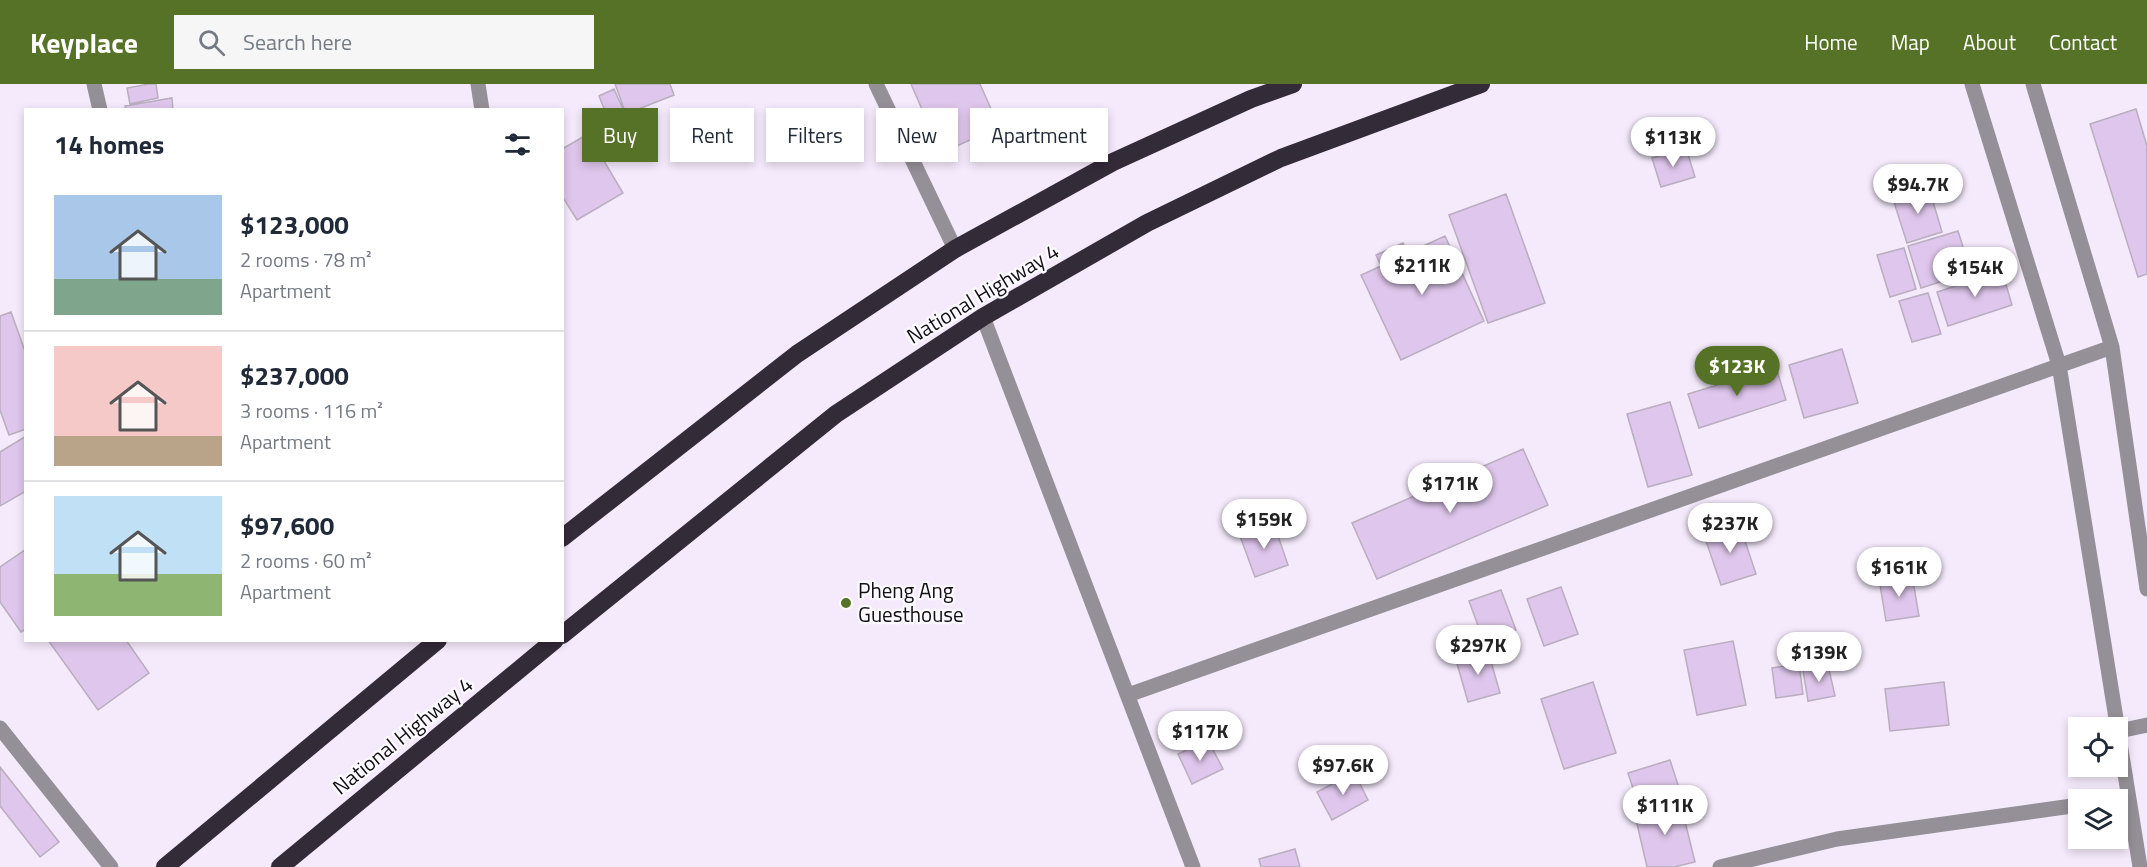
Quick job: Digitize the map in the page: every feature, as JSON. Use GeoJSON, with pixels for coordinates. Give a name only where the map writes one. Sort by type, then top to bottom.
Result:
{"type":"FeatureCollection","features":[{"type":"Feature","properties":{"kind":"highway"},"geometry":{"type":"LineString","coordinates":[[564,536],[797,354],[955,249],[1113,162],[1251,99],[1293,84]]}},
{"type":"Feature","properties":{"kind":"highway","name":"National Highway 4"},"geometry":{"type":"LineString","coordinates":[[564,633],[836,414],[983,317],[1147,223],[1281,158],[1481,84]]}},
{"type":"Feature","properties":{"kind":"highway"},"geometry":{"type":"LineString","coordinates":[[165,867],[436,642]]}},
{"type":"Feature","properties":{"kind":"highway","name":"National Highway 4"},"geometry":{"type":"LineString","coordinates":[[280,867],[553,642]]}},
{"type":"Feature","properties":{"kind":"street"},"geometry":{"type":"LineString","coordinates":[[94,84],[100,108]]}},
{"type":"Feature","properties":{"kind":"street"},"geometry":{"type":"LineString","coordinates":[[478,84],[482,108]]}},
{"type":"Feature","properties":{"kind":"street"},"geometry":{"type":"LineString","coordinates":[[876,84],[955,249]]}},
{"type":"Feature","properties":{"kind":"street"},"geometry":{"type":"LineString","coordinates":[[1972,84],[2059,365],[2117,717]]}},
{"type":"Feature","properties":{"kind":"street"},"geometry":{"type":"LineString","coordinates":[[2033,84],[2112,347],[2147,589]]}},
{"type":"Feature","properties":{"kind":"street"},"geometry":{"type":"LineString","coordinates":[[983,317],[1192,867]]}},
{"type":"Feature","properties":{"kind":"street"},"geometry":{"type":"LineString","coordinates":[[1128,695],[2112,347]]}},
{"type":"Feature","properties":{"kind":"street"},"geometry":{"type":"LineString","coordinates":[[2128,729],[2147,725]]}},
{"type":"Feature","properties":{"kind":"street"},"geometry":{"type":"LineString","coordinates":[[0,728],[111,867]]}},
{"type":"Feature","properties":{"kind":"street"},"geometry":{"type":"LineString","coordinates":[[1719,867],[1837,838],[2068,806]]}},
{"type":"Feature","properties":{"kind":"street"},"geometry":{"type":"LineString","coordinates":[[2128,816],[2140,867]]}},
{"type":"Feature","properties":{"kind":"building"},"geometry":{"type":"Polygon","coordinates":[[[156,84],[158,98],[130,104],[127,88],[156,84]]]}},
{"type":"Feature","properties":{"kind":"building"},"geometry":{"type":"Polygon","coordinates":[[[615,84],[670,84],[674,95],[641,108],[624,108],[615,84]]]}},
{"type":"Feature","properties":{"kind":"building"},"geometry":{"type":"Polygon","coordinates":[[[911,84],[980,84],[991,108],[970,108],[970,140],[958,145],[958,108],[921,108],[911,84]]]}},
{"type":"Feature","properties":{"kind":"building"},"geometry":{"type":"Polygon","coordinates":[[[614,89],[623,108],[604,108],[599,96],[614,89]]]}},
{"type":"Feature","properties":{"kind":"building"},"geometry":{"type":"Polygon","coordinates":[[[172,98],[173,108],[126,108],[125,106],[172,98]]]}},
{"type":"Feature","properties":{"kind":"building"},"geometry":{"type":"Polygon","coordinates":[[[2136,109],[2147,146],[2147,274],[2138,277],[2090,124],[2136,109]]]}},
{"type":"Feature","properties":{"kind":"building"},"geometry":{"type":"Polygon","coordinates":[[[582,137],[582,162],[605,162],[623,193],[577,220],[564,199],[564,148],[582,137]]]}},
{"type":"Feature","properties":{"kind":"building"},"geometry":{"type":"Polygon","coordinates":[[[1686,148],[1695,177],[1661,187],[1652,158],[1686,148]]]}},
{"type":"Feature","properties":{"kind":"building"},"geometry":{"type":"Polygon","coordinates":[[[1929,188],[1942,232],[1907,243],[1893,199],[1929,188]]]}},
{"type":"Feature","properties":{"kind":"building"},"geometry":{"type":"Polygon","coordinates":[[[1506,194],[1545,303],[1488,323],[1449,215],[1506,194]]]}},
{"type":"Feature","properties":{"kind":"building"},"geometry":{"type":"Polygon","coordinates":[[[1958,231],[1971,272],[1921,288],[1908,246],[1958,231]]]}},
{"type":"Feature","properties":{"kind":"building"},"geometry":{"type":"Polygon","coordinates":[[[1445,236],[1484,321],[1401,360],[1361,275],[1381,266],[1376,255],[1403,243],[1408,253],[1445,236]]]}},
{"type":"Feature","properties":{"kind":"building"},"geometry":{"type":"Polygon","coordinates":[[[1904,248],[1916,289],[1890,297],[1877,255],[1904,248]]]}},
{"type":"Feature","properties":{"kind":"building"},"geometry":{"type":"Polygon","coordinates":[[[2002,271],[2012,305],[1948,326],[1937,292],[2002,271]]]}},
{"type":"Feature","properties":{"kind":"building"},"geometry":{"type":"Polygon","coordinates":[[[1928,293],[1941,334],[1912,342],[1899,301],[1928,293]]]}},
{"type":"Feature","properties":{"kind":"building"},"geometry":{"type":"Polygon","coordinates":[[[11,312],[24,348],[24,430],[9,435],[0,410],[0,316],[11,312]]]}},
{"type":"Feature","properties":{"kind":"building"},"geometry":{"type":"Polygon","coordinates":[[[1842,349],[1858,403],[1804,418],[1789,365],[1842,349]]]}},
{"type":"Feature","properties":{"kind":"building"},"geometry":{"type":"Polygon","coordinates":[[[1776,367],[1786,400],[1699,428],[1688,394],[1776,367]]]}},
{"type":"Feature","properties":{"kind":"building"},"geometry":{"type":"Polygon","coordinates":[[[1670,402],[1692,475],[1648,487],[1627,414],[1670,402]]]}},
{"type":"Feature","properties":{"kind":"building"},"geometry":{"type":"Polygon","coordinates":[[[24,437],[24,492],[0,506],[0,452],[24,437]]]}},
{"type":"Feature","properties":{"kind":"building"},"geometry":{"type":"Polygon","coordinates":[[[1523,449],[1548,505],[1377,579],[1352,523],[1523,449]]]}},
{"type":"Feature","properties":{"kind":"building"},"geometry":{"type":"Polygon","coordinates":[[[1739,523],[1756,574],[1721,585],[1704,535],[1739,523]]]}},
{"type":"Feature","properties":{"kind":"building"},"geometry":{"type":"Polygon","coordinates":[[[1274,524],[1288,565],[1255,577],[1240,536],[1274,524]]]}},
{"type":"Feature","properties":{"kind":"building"},"geometry":{"type":"Polygon","coordinates":[[[24,551],[24,630],[21,632],[0,602],[0,567],[24,551]]]}},
{"type":"Feature","properties":{"kind":"building"},"geometry":{"type":"Polygon","coordinates":[[[1912,575],[1919,616],[1886,621],[1879,579],[1912,575]]]}},
{"type":"Feature","properties":{"kind":"building"},"geometry":{"type":"Polygon","coordinates":[[[1561,587],[1578,634],[1544,646],[1527,599],[1561,587]]]}},
{"type":"Feature","properties":{"kind":"building"},"geometry":{"type":"Polygon","coordinates":[[[1501,590],[1516,630],[1484,642],[1469,601],[1501,590]]]}},
{"type":"Feature","properties":{"kind":"building"},"geometry":{"type":"Polygon","coordinates":[[[1733,641],[1746,705],[1697,715],[1684,650],[1733,641]]]}},
{"type":"Feature","properties":{"kind":"building"},"geometry":{"type":"Polygon","coordinates":[[[49,642],[127,642],[149,673],[98,710],[49,642]]]}},
{"type":"Feature","properties":{"kind":"building"},"geometry":{"type":"Polygon","coordinates":[[[1488,651],[1500,693],[1468,702],[1456,660],[1488,651]]]}},
{"type":"Feature","properties":{"kind":"building"},"geometry":{"type":"Polygon","coordinates":[[[1799,664],[1803,694],[1776,698],[1772,668],[1799,664]]]}},
{"type":"Feature","properties":{"kind":"building"},"geometry":{"type":"Polygon","coordinates":[[[1828,665],[1835,696],[1808,701],[1803,670],[1828,665]]]}},
{"type":"Feature","properties":{"kind":"building"},"geometry":{"type":"Polygon","coordinates":[[[1593,682],[1616,753],[1564,769],[1541,699],[1593,682]]]}},
{"type":"Feature","properties":{"kind":"building"},"geometry":{"type":"Polygon","coordinates":[[[1944,682],[1949,725],[1890,731],[1885,689],[1944,682]]]}},
{"type":"Feature","properties":{"kind":"building"},"geometry":{"type":"Polygon","coordinates":[[[1208,740],[1223,769],[1192,784],[1178,754],[1208,740]]]}},
{"type":"Feature","properties":{"kind":"building"},"geometry":{"type":"Polygon","coordinates":[[[1670,760],[1681,794],[1639,807],[1628,773],[1670,760]]]}},
{"type":"Feature","properties":{"kind":"building"},"geometry":{"type":"Polygon","coordinates":[[[0,767],[59,842],[40,857],[0,806],[0,767]]]}},
{"type":"Feature","properties":{"kind":"building"},"geometry":{"type":"Polygon","coordinates":[[[1354,772],[1368,800],[1332,820],[1317,792],[1354,772]]]}},
{"type":"Feature","properties":{"kind":"building"},"geometry":{"type":"Polygon","coordinates":[[[1680,801],[1695,862],[1674,867],[1647,867],[1634,811],[1680,801]]]}},
{"type":"Feature","properties":{"kind":"building"},"geometry":{"type":"Polygon","coordinates":[[[1295,849],[1300,867],[1261,867],[1259,859],[1295,849]]]}},
{"type":"Feature","properties":{"kind":"place","name":"Pheng Ang Guesthouse"},"geometry":{"type":"Point","coordinates":[846,603]}}]}
